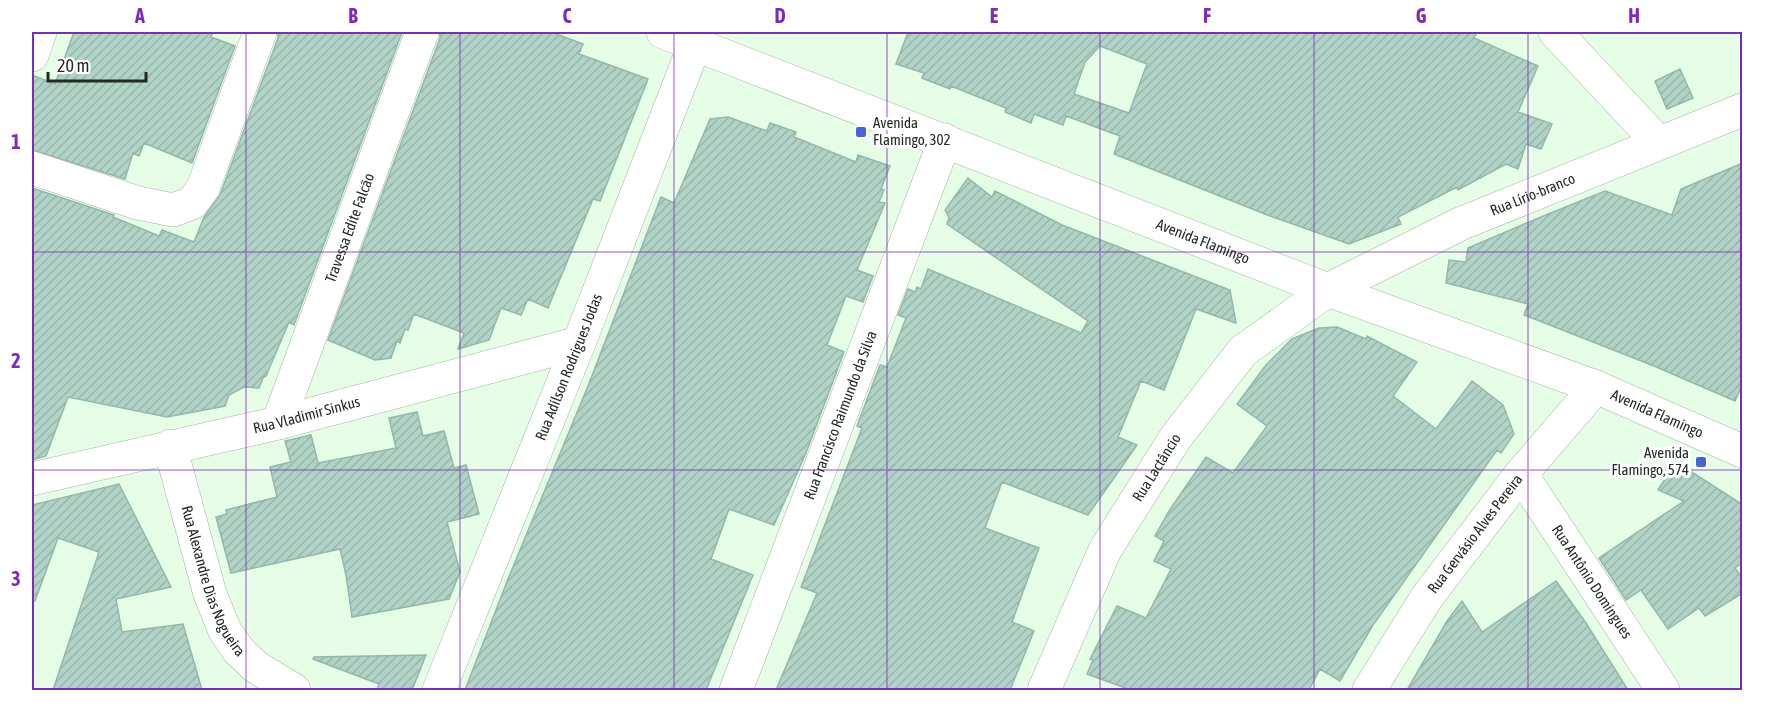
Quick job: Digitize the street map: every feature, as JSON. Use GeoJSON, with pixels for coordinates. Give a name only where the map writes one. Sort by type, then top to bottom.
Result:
{"type":"FeatureCollection","features":[{"type":"Feature","properties":{"kind":"street"},"geometry":{"type":"LineString","coordinates":[[32,55],[40,32]]}},
{"type":"Feature","properties":{"kind":"street"},"geometry":{"type":"LineString","coordinates":[[32,168],[138,203],[173,210],[192,203],[203,188],[260,32]]}},
{"type":"Feature","properties":{"kind":"street","name":"Travessa Edite Falcão"},"geometry":{"type":"LineString","coordinates":[[278,423],[422,32]]}},
{"type":"Feature","properties":{"kind":"street","name":"Avenida Flamingo"},"geometry":{"type":"LineString","coordinates":[[663,32],[697,38],[945,140],[1328,290],[1596,387],[1743,451]]}},
{"type":"Feature","properties":{"kind":"street"},"geometry":{"type":"LineString","coordinates":[[1555,32],[1658,142]]}},
{"type":"Feature","properties":{"kind":"street","name":"Rua Adílson Rodrigues Jodas"},"geometry":{"type":"LineString","coordinates":[[439,690],[579,343],[697,38]]}},
{"type":"Feature","properties":{"kind":"street","name":"Rua Lírio-branco"},"geometry":{"type":"LineString","coordinates":[[1328,290],[1460,224],[1658,142],[1743,110]]}},
{"type":"Feature","properties":{"kind":"street","name":"Rua Francisco Raimundo da Silva"},"geometry":{"type":"LineString","coordinates":[[736,690],[945,140]]}},
{"type":"Feature","properties":{"kind":"street","name":"Rua Lactâncio"},"geometry":{"type":"LineString","coordinates":[[1044,690],[1105,550],[1176,437],[1243,351],[1328,290]]}},
{"type":"Feature","properties":{"kind":"street","name":"Rua Vladimir Sinkus"},"geometry":{"type":"LineString","coordinates":[[32,479],[278,423],[579,343]]}},
{"type":"Feature","properties":{"kind":"street","name":"Rua Gervásio Alves Pereira"},"geometry":{"type":"LineString","coordinates":[[1369,690],[1427,597],[1521,474],[1596,387]]}},
{"type":"Feature","properties":{"kind":"street","name":"Rua Alexandre Dias Nogueira"},"geometry":{"type":"LineString","coordinates":[[171,446],[210,594],[225,632],[255,667],[294,690]]}},
{"type":"Feature","properties":{"kind":"street","name":"Rua Antônio Domingues"},"geometry":{"type":"LineString","coordinates":[[1521,474],[1663,690]]}},
{"type":"Feature","properties":{"kind":"building"},"geometry":{"type":"Polygon","coordinates":[[[74,32],[213,32],[211,37],[235,46],[192,163],[144,143],[139,156],[133,153],[125,179],[32,150],[32,75],[55,84],[74,32]]]}},
{"type":"Feature","properties":{"kind":"building"},"geometry":{"type":"Polygon","coordinates":[[[278,32],[402,32],[294,325],[289,322],[266,376],[259,388],[244,387],[229,395],[225,406],[167,417],[68,397],[46,456],[32,460],[32,188],[114,215],[113,217],[159,236],[162,230],[194,242],[204,217],[220,195],[278,38],[278,32]]]}},
{"type":"Feature","properties":{"kind":"building"},"geometry":{"type":"Polygon","coordinates":[[[440,32],[551,32],[583,44],[579,54],[648,79],[600,201],[593,199],[548,308],[528,299],[521,315],[501,308],[489,340],[458,349],[464,333],[414,314],[400,343],[397,341],[391,358],[375,360],[328,340],[440,38],[440,32]]]}},
{"type":"Feature","properties":{"kind":"building"},"geometry":{"type":"Polygon","coordinates":[[[908,32],[1477,32],[1474,38],[1538,66],[1518,112],[1552,124],[1541,149],[1526,144],[1518,169],[1506,164],[1458,190],[1457,187],[1398,217],[1401,224],[1349,244],[1270,216],[1114,154],[1120,136],[1066,116],[1063,125],[1034,114],[1031,123],[1005,112],[1006,108],[951,86],[950,89],[922,78],[924,73],[896,64],[908,32]],[[1100,46],[1085,62],[1074,94],[1129,113],[1147,64],[1100,46]]]}},
{"type":"Feature","properties":{"kind":"building"},"geometry":{"type":"Polygon","coordinates":[[[1680,69],[1693,98],[1667,109],[1655,81],[1680,69]]]}},
{"type":"Feature","properties":{"kind":"building"},"geometry":{"type":"Polygon","coordinates":[[[728,117],[767,131],[770,123],[796,132],[794,137],[856,162],[858,155],[890,166],[881,189],[884,190],[879,202],[885,203],[857,270],[873,276],[863,302],[846,296],[827,345],[844,352],[806,453],[774,525],[729,509],[711,559],[753,575],[706,690],[465,690],[588,386],[661,197],[674,203],[710,119],[728,117]]]}},
{"type":"Feature","properties":{"kind":"building"},"geometry":{"type":"Polygon","coordinates":[[[1743,163],[1743,383],[1735,401],[1654,366],[1524,315],[1528,304],[1446,283],[1449,260],[1466,262],[1468,248],[1605,191],[1672,215],[1681,189],[1743,163]]]}},
{"type":"Feature","properties":{"kind":"building"},"geometry":{"type":"Polygon","coordinates":[[[968,178],[992,197],[995,191],[1062,225],[1230,290],[1236,323],[1196,309],[1164,390],[1141,381],[1118,437],[1137,445],[1088,515],[1002,482],[985,528],[1039,548],[1012,622],[1034,631],[1010,690],[776,690],[817,593],[801,587],[862,428],[857,426],[880,365],[887,367],[906,318],[898,315],[908,289],[915,292],[917,287],[921,289],[928,269],[1081,333],[1088,321],[947,224],[949,218],[945,210],[968,178]]]}},
{"type":"Feature","properties":{"kind":"building"},"geometry":{"type":"Polygon","coordinates":[[[1337,327],[1366,339],[1367,336],[1417,362],[1393,396],[1436,429],[1472,381],[1503,405],[1514,434],[1501,453],[1497,450],[1373,625],[1340,681],[1320,669],[1309,690],[1131,690],[1087,674],[1093,660],[1090,659],[1117,606],[1146,618],[1171,569],[1154,561],[1164,541],[1155,536],[1206,457],[1233,473],[1267,426],[1237,404],[1266,365],[1292,339],[1319,328],[1337,327]]]}},
{"type":"Feature","properties":{"kind":"building"},"geometry":{"type":"Polygon","coordinates":[[[417,412],[423,436],[444,431],[454,468],[466,465],[479,514],[447,522],[460,572],[449,599],[352,617],[340,549],[231,573],[216,517],[227,514],[226,510],[277,497],[270,467],[291,462],[285,441],[311,435],[318,463],[396,448],[389,418],[417,412]]]}},
{"type":"Feature","properties":{"kind":"building"},"geometry":{"type":"Polygon","coordinates":[[[1676,462],[1743,505],[1743,562],[1735,568],[1743,579],[1743,593],[1705,616],[1699,608],[1668,629],[1641,590],[1626,600],[1599,558],[1684,501],[1658,490],[1676,462]]]}},
{"type":"Feature","properties":{"kind":"building"},"geometry":{"type":"Polygon","coordinates":[[[119,484],[171,587],[116,599],[122,632],[183,624],[202,690],[53,690],[99,552],[58,538],[35,601],[32,601],[32,505],[119,484]]]}},
{"type":"Feature","properties":{"kind":"building"},"geometry":{"type":"Polygon","coordinates":[[[1556,581],[1586,623],[1628,690],[1407,690],[1447,621],[1462,601],[1482,632],[1556,581]]]}},
{"type":"Feature","properties":{"kind":"building"},"geometry":{"type":"Polygon","coordinates":[[[426,655],[412,690],[377,690],[379,684],[313,659],[314,657],[426,655]]]}},
{"type":"Feature","properties":{"kind":"place","name":"Avenida Flamingo, 302"},"geometry":{"type":"Point","coordinates":[861,132]}},
{"type":"Feature","properties":{"kind":"place","name":"Avenida Flamingo, 574"},"geometry":{"type":"Point","coordinates":[1701,462]}}]}
